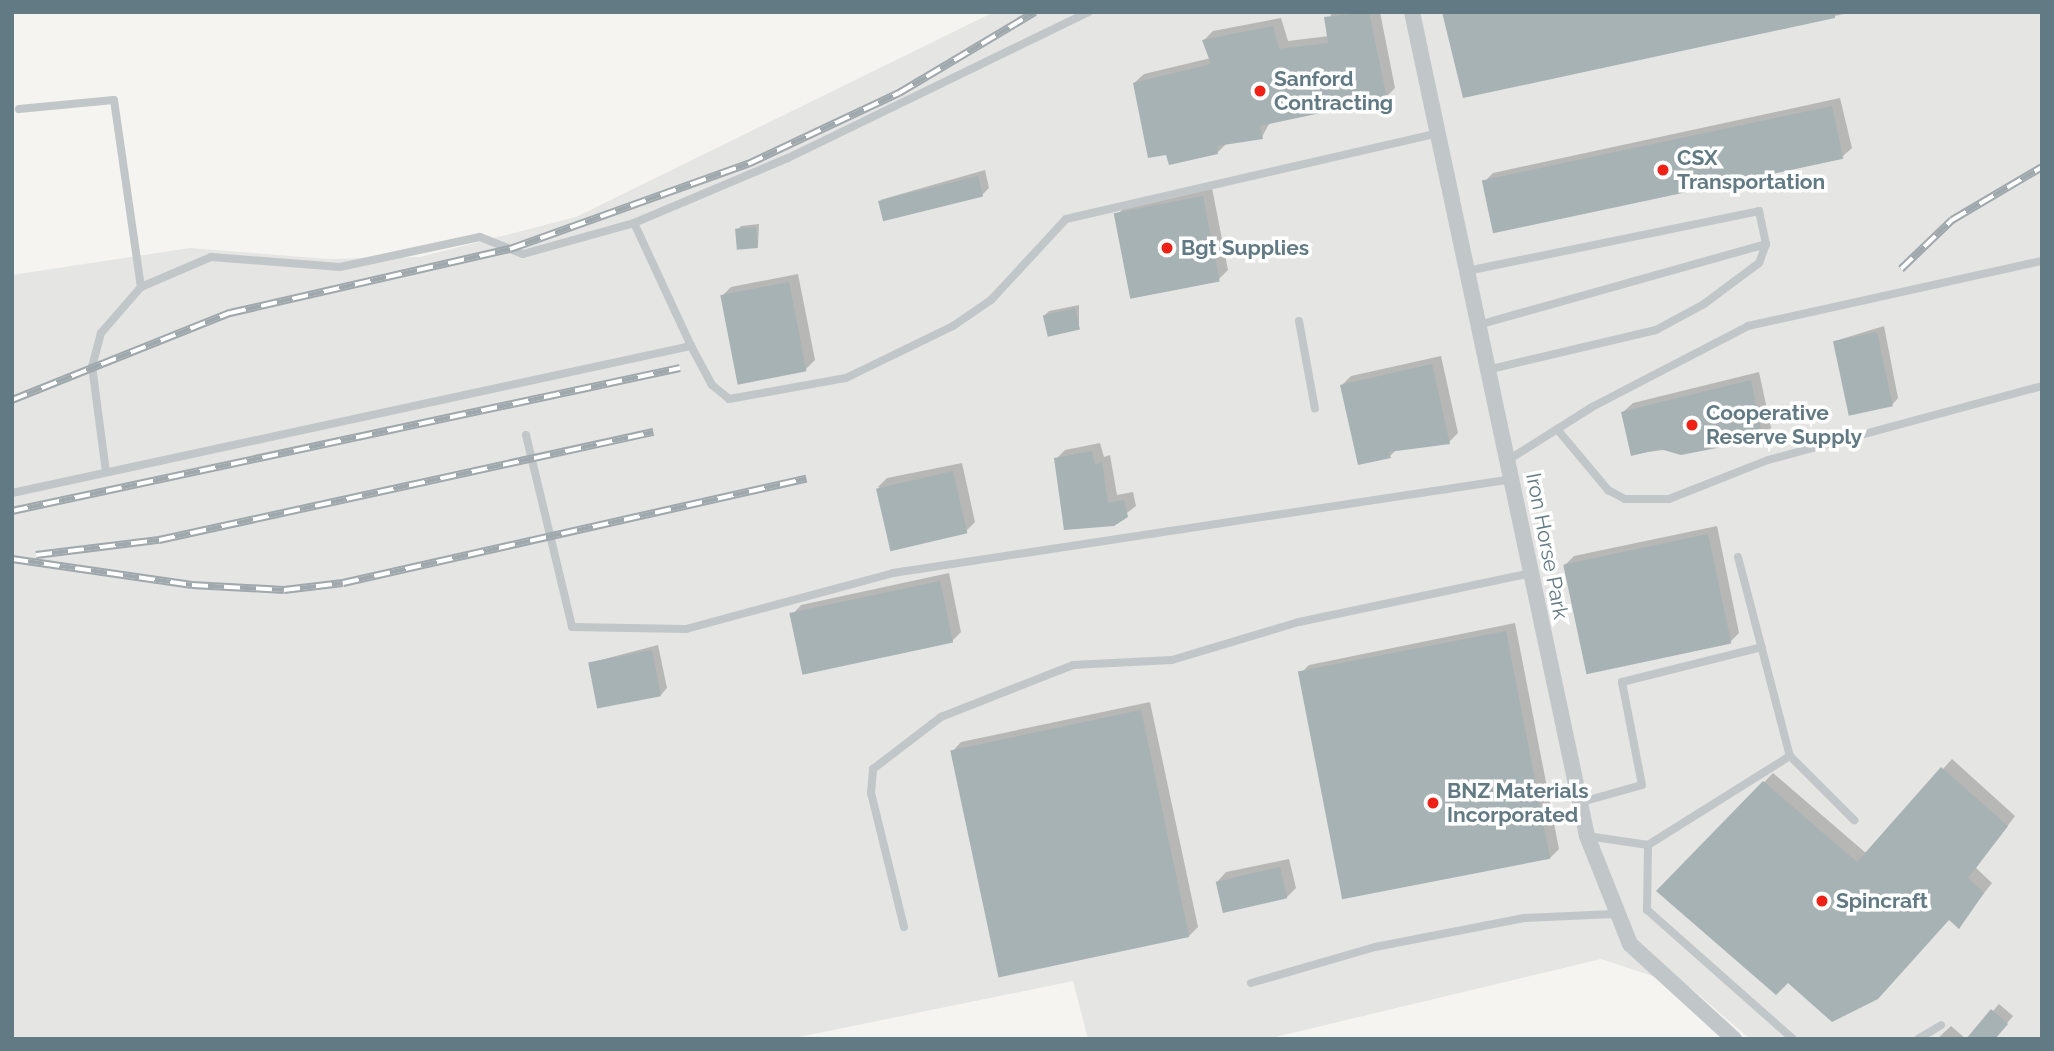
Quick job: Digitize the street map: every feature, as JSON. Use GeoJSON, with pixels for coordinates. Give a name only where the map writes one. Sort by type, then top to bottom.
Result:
{"type":"FeatureCollection","features":[{"type":"Feature","properties":{"kind":"street","name":"Iron Horse Park"},"geometry":{"type":"LineString","coordinates":[[1412,12],[1587,836],[1614,914],[1642,959],[1734,1039]]}},
{"type":"Feature","properties":{"kind":"lane"},"geometry":{"type":"LineString","coordinates":[[106,472],[92,366],[101,332],[141,287],[211,257],[340,267],[481,237],[523,254],[634,223],[788,158],[1089,12]]}},
{"type":"Feature","properties":{"kind":"lane"},"geometry":{"type":"LineString","coordinates":[[19,109],[114,100],[141,287]]}},
{"type":"Feature","properties":{"kind":"lane"},"geometry":{"type":"LineString","coordinates":[[634,223],[712,385],[729,399],[846,378],[953,326],[991,300],[1066,219],[1438,134]]}},
{"type":"Feature","properties":{"kind":"lane"},"geometry":{"type":"LineString","coordinates":[[1467,271],[1759,211],[1766,244],[1744,278],[1656,330],[1487,370]]}},
{"type":"Feature","properties":{"kind":"lane"},"geometry":{"type":"LineString","coordinates":[[1478,325],[1766,244]]}},
{"type":"Feature","properties":{"kind":"lane"},"geometry":{"type":"LineString","coordinates":[[1508,460],[1557,429],[1748,326],[2042,261]]}},
{"type":"Feature","properties":{"kind":"lane"},"geometry":{"type":"LineString","coordinates":[[1299,321],[1315,409]]}},
{"type":"Feature","properties":{"kind":"lane"},"geometry":{"type":"LineString","coordinates":[[12,493],[691,346]]}},
{"type":"Feature","properties":{"kind":"lane"},"geometry":{"type":"LineString","coordinates":[[1557,429],[1608,490],[1625,499],[1669,499],[1768,460],[2042,386]]}},
{"type":"Feature","properties":{"kind":"lane"},"geometry":{"type":"LineString","coordinates":[[526,435],[572,627],[686,629],[893,573],[1513,479]]}},
{"type":"Feature","properties":{"kind":"lane"},"geometry":{"type":"LineString","coordinates":[[1738,557],[1790,756],[1854,820]]}},
{"type":"Feature","properties":{"kind":"lane"},"geometry":{"type":"LineString","coordinates":[[904,926],[871,793],[873,769],[941,716],[1073,665],[1172,660],[1299,622],[1531,573]]}},
{"type":"Feature","properties":{"kind":"lane"},"geometry":{"type":"LineString","coordinates":[[1578,803],[1642,785],[1622,682],[1762,647]]}},
{"type":"Feature","properties":{"kind":"lane"},"geometry":{"type":"LineString","coordinates":[[1587,836],[1648,845],[1790,756]]}},
{"type":"Feature","properties":{"kind":"lane"},"geometry":{"type":"LineString","coordinates":[[1648,845],[1647,910],[1793,1039]]}},
{"type":"Feature","properties":{"kind":"lane"},"geometry":{"type":"LineString","coordinates":[[1251,983],[1375,947],[1511,921],[1614,914]]}},
{"type":"Feature","properties":{"kind":"lane"},"geometry":{"type":"LineString","coordinates":[[1918,1039],[1941,1025]]}},
{"type":"Feature","properties":{"kind":"shaded area"},"geometry":{"type":"Polygon","coordinates":[[[994,12],[2042,12],[2042,1039],[1750,1039],[1692,989],[1601,959],[1267,1039],[1088,1039],[1073,981],[789,1039],[12,1039],[12,275],[190,248],[328,259],[420,257],[576,217],[994,12]]]}},
{"type":"Feature","properties":{"kind":"building","name":"Sanford Contracting"},"geometry":{"type":"Polygon","coordinates":[[[1369,12],[1387,99],[1260,126],[1263,139],[1217,146],[1218,154],[1169,165],[1166,155],[1148,158],[1133,83],[1211,64],[1202,40],[1273,26],[1279,49],[1328,43],[1324,17],[1369,12]]]}},
{"type":"Feature","properties":{"kind":"building"},"geometry":{"type":"Polygon","coordinates":[[[1442,12],[1835,12],[1835,18],[1463,98],[1442,12]]]}},
{"type":"Feature","properties":{"kind":"building","name":"CSX Transportation"},"geometry":{"type":"Polygon","coordinates":[[[1832,106],[1843,159],[1493,233],[1482,180],[1832,106]]]}},
{"type":"Feature","properties":{"kind":"building"},"geometry":{"type":"Polygon","coordinates":[[[978,176],[983,196],[883,221],[878,201],[978,176]]]}},
{"type":"Feature","properties":{"kind":"building","name":"Bgt Supplies"},"geometry":{"type":"Polygon","coordinates":[[[1203,196],[1220,281],[1130,299],[1114,213],[1203,196]]]}},
{"type":"Feature","properties":{"kind":"building"},"geometry":{"type":"Polygon","coordinates":[[[756,227],[758,248],[737,250],[735,229],[756,227]]]}},
{"type":"Feature","properties":{"kind":"building"},"geometry":{"type":"Polygon","coordinates":[[[789,282],[806,371],[738,385],[720,295],[789,282]]]}},
{"type":"Feature","properties":{"kind":"building"},"geometry":{"type":"Polygon","coordinates":[[[1075,308],[1080,329],[1048,337],[1043,315],[1075,308]]]}},
{"type":"Feature","properties":{"kind":"building","name":"Cooperative Reserve Supply"},"geometry":{"type":"Polygon","coordinates":[[[1877,332],[1893,406],[1849,416],[1833,341],[1877,332]]]}},
{"type":"Feature","properties":{"kind":"building"},"geometry":{"type":"Polygon","coordinates":[[[1432,364],[1450,444],[1389,452],[1391,458],[1358,465],[1340,385],[1432,364]]]}},
{"type":"Feature","properties":{"kind":"building","name":"Cooperative Reserve Supply"},"geometry":{"type":"Polygon","coordinates":[[[1751,380],[1763,439],[1681,455],[1660,449],[1631,456],[1621,412],[1751,380]]]}},
{"type":"Feature","properties":{"kind":"building"},"geometry":{"type":"Polygon","coordinates":[[[1092,451],[1095,465],[1102,462],[1108,503],[1124,500],[1128,517],[1114,526],[1064,530],[1054,458],[1092,451]]]}},
{"type":"Feature","properties":{"kind":"building"},"geometry":{"type":"Polygon","coordinates":[[[953,471],[967,533],[890,551],[876,489],[953,471]]]}},
{"type":"Feature","properties":{"kind":"building"},"geometry":{"type":"Polygon","coordinates":[[[1708,534],[1731,644],[1587,674],[1563,565],[1708,534]]]}},
{"type":"Feature","properties":{"kind":"building"},"geometry":{"type":"Polygon","coordinates":[[[940,581],[953,643],[802,675],[789,613],[940,581]]]}},
{"type":"Feature","properties":{"kind":"building"},"geometry":{"type":"Polygon","coordinates":[[[1506,631],[1550,859],[1342,899],[1298,671],[1506,631]]]}},
{"type":"Feature","properties":{"kind":"building"},"geometry":{"type":"Polygon","coordinates":[[[652,650],[661,696],[597,709],[588,662],[652,650]]]}},
{"type":"Feature","properties":{"kind":"building"},"geometry":{"type":"Polygon","coordinates":[[[1141,710],[1189,937],[998,977],[950,751],[1141,710]]]}},
{"type":"Feature","properties":{"kind":"building","name":"Spincraft"},"geometry":{"type":"Polygon","coordinates":[[[1941,767],[2008,826],[1968,878],[1984,893],[1959,929],[1949,920],[1878,999],[1832,1022],[1788,983],[1776,995],[1656,891],[1763,781],[1857,862],[1941,767]]]}},
{"type":"Feature","properties":{"kind":"building"},"geometry":{"type":"Polygon","coordinates":[[[1280,867],[1287,898],[1223,913],[1216,882],[1280,867]]]}},
{"type":"Feature","properties":{"kind":"building"},"geometry":{"type":"Polygon","coordinates":[[[1991,1009],[2008,1024],[1995,1039],[1966,1039],[1991,1009]]]}},
{"type":"Feature","properties":{"kind":"railway"},"geometry":{"type":"LineString","coordinates":[[12,400],[230,313],[510,249],[748,164],[899,93],[1035,12]]}},
{"type":"Feature","properties":{"kind":"railway"},"geometry":{"type":"LineString","coordinates":[[1901,269],[1952,220],[2042,167]]}},
{"type":"Feature","properties":{"kind":"railway"},"geometry":{"type":"LineString","coordinates":[[12,511],[680,368]]}},
{"type":"Feature","properties":{"kind":"railway"},"geometry":{"type":"LineString","coordinates":[[36,555],[159,540],[653,432]]}},
{"type":"Feature","properties":{"kind":"railway"},"geometry":{"type":"LineString","coordinates":[[12,559],[192,585],[284,590],[343,583],[806,479]]}},
{"type":"Feature","properties":{"kind":"place","name":"Sanford Contracting"},"geometry":{"type":"Point","coordinates":[1260,91]}},
{"type":"Feature","properties":{"kind":"place","name":"CSX Transportation"},"geometry":{"type":"Point","coordinates":[1663,170]}},
{"type":"Feature","properties":{"kind":"place","name":"Bgt Supplies"},"geometry":{"type":"Point","coordinates":[1167,248]}},
{"type":"Feature","properties":{"kind":"place","name":"Cooperative Reserve Supply"},"geometry":{"type":"Point","coordinates":[1692,425]}},
{"type":"Feature","properties":{"kind":"place","name":"BNZ Materials Incorporated"},"geometry":{"type":"Point","coordinates":[1433,803]}},
{"type":"Feature","properties":{"kind":"place","name":"Spincraft"},"geometry":{"type":"Point","coordinates":[1822,901]}}]}
